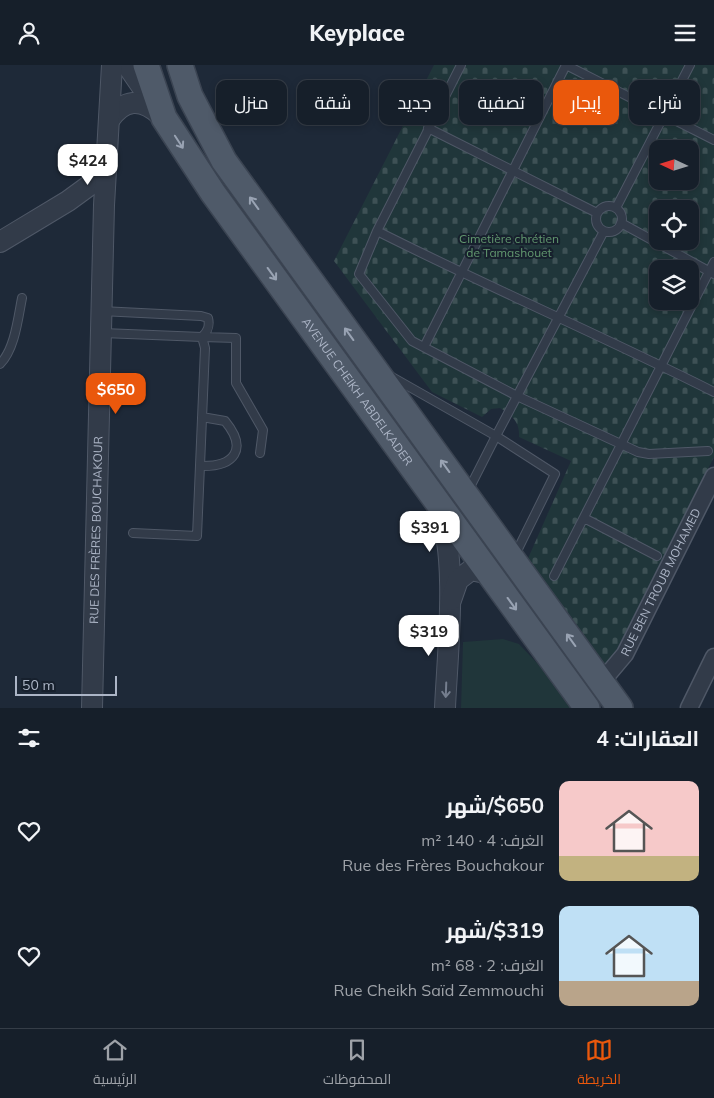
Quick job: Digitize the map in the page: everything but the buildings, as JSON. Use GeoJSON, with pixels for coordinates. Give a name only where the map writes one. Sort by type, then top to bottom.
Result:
{"type":"FeatureCollection","features":[{"type":"Feature","properties":{"kind":"main road","name":"AVENUE CHEIKH ABDELKADER"},"geometry":{"type":"LineString","coordinates":[[146,65],[164,118],[213,193],[587,708]]}},
{"type":"Feature","properties":{"kind":"main road"},"geometry":{"type":"LineString","coordinates":[[180,65],[190,96],[202,123],[224,161],[620,708]]}},
{"type":"Feature","properties":{"kind":"main road"},"geometry":{"type":"LineString","coordinates":[[438,503],[465,495]]}},
{"type":"Feature","properties":{"kind":"street"},"geometry":{"type":"LineString","coordinates":[[110,119],[112,65]]}},
{"type":"Feature","properties":{"kind":"street"},"geometry":{"type":"LineString","coordinates":[[127,65],[164,118]]}},
{"type":"Feature","properties":{"kind":"street"},"geometry":{"type":"LineString","coordinates":[[110,119],[121,106],[134,103],[147,106],[164,118]]}},
{"type":"Feature","properties":{"kind":"street","name":"RUE DES FRÈRES BOUCHAKOUR"},"geometry":{"type":"LineString","coordinates":[[92,708],[104,174],[110,119]]}},
{"type":"Feature","properties":{"kind":"street"},"geometry":{"type":"LineString","coordinates":[[0,242],[68,201],[104,174]]}},
{"type":"Feature","properties":{"kind":"street"},"geometry":{"type":"LineString","coordinates":[[68,201],[104,205]]}},
{"type":"Feature","properties":{"kind":"street","name":"RUE BEN TROUB MOHAMED"},"geometry":{"type":"LineString","coordinates":[[594,673],[609,673],[624,654],[714,476]]}},
{"type":"Feature","properties":{"kind":"street"},"geometry":{"type":"LineString","coordinates":[[438,503],[447,543],[449,607],[445,708]]}},
{"type":"Feature","properties":{"kind":"street"},"geometry":{"type":"LineString","coordinates":[[449,607],[458,580],[464,573],[478,570],[496,582]]}},
{"type":"Feature","properties":{"kind":"street"},"geometry":{"type":"LineString","coordinates":[[689,708],[714,657]]}},
{"type":"Feature","properties":{"kind":"lane"},"geometry":{"type":"LineString","coordinates":[[461,65],[377,231],[359,273],[412,341],[517,396],[621,444],[649,453],[708,451]]}},
{"type":"Feature","properties":{"kind":"lane"},"geometry":{"type":"LineString","coordinates":[[424,347],[566,65],[629,97]]}},
{"type":"Feature","properties":{"kind":"lane"},"geometry":{"type":"LineString","coordinates":[[682,80],[690,65]]}},
{"type":"Feature","properties":{"kind":"lane"},"geometry":{"type":"LineString","coordinates":[[616,208],[659,125]]}},
{"type":"Feature","properties":{"kind":"lane"},"geometry":{"type":"LineString","coordinates":[[684,125],[714,140]]}},
{"type":"Feature","properties":{"kind":"lane"},"geometry":{"type":"LineString","coordinates":[[428,128],[598,213]]}},
{"type":"Feature","properties":{"kind":"lane"},"geometry":{"type":"LineString","coordinates":[[604,207],[616,208],[621,215],[621,223],[616,230],[604,231],[598,225],[598,213],[604,207]]}},
{"type":"Feature","properties":{"kind":"lane"},"geometry":{"type":"LineString","coordinates":[[621,223],[712,273]]}},
{"type":"Feature","properties":{"kind":"lane"},"geometry":{"type":"LineString","coordinates":[[377,231],[460,273],[558,316],[714,392]]}},
{"type":"Feature","properties":{"kind":"lane"},"geometry":{"type":"LineString","coordinates":[[465,495],[604,231]]}},
{"type":"Feature","properties":{"kind":"lane"},"geometry":{"type":"LineString","coordinates":[[554,576],[661,365],[712,273],[714,262]]}},
{"type":"Feature","properties":{"kind":"lane"},"geometry":{"type":"LineString","coordinates":[[0,364],[4,360],[16,330],[22,297]]}},
{"type":"Feature","properties":{"kind":"lane"},"geometry":{"type":"LineString","coordinates":[[101,311],[201,316],[208,318],[209,323],[208,331],[202,337]]}},
{"type":"Feature","properties":{"kind":"lane"},"geometry":{"type":"LineString","coordinates":[[100,333],[236,338],[236,383],[264,430],[260,453]]}},
{"type":"Feature","properties":{"kind":"lane"},"geometry":{"type":"LineString","coordinates":[[133,533],[197,536],[205,348],[202,337]]}},
{"type":"Feature","properties":{"kind":"lane"},"geometry":{"type":"LineString","coordinates":[[367,358],[379,370],[496,436],[555,474],[518,553],[512,559]]}},
{"type":"Feature","properties":{"kind":"lane"},"geometry":{"type":"LineString","coordinates":[[200,466],[228,463],[234,456],[236,443],[233,431],[224,421],[202,417]]}},
{"type":"Feature","properties":{"kind":"lane"},"geometry":{"type":"LineString","coordinates":[[584,518],[657,556]]}},
{"type":"Feature","properties":{"kind":"green space","name":"Cimetière chrétien de Tamashouet"},"geometry":{"type":"Polygon","coordinates":[[[434,65],[714,65],[714,457],[609,665],[601,663],[526,563],[571,461],[519,437],[517,423],[508,413],[500,408],[491,409],[482,417],[432,392],[334,261],[403,125],[449,125],[449,80],[426,80],[434,65]]]}},
{"type":"Feature","properties":{"kind":"green space"},"geometry":{"type":"Polygon","coordinates":[[[503,639],[519,644],[538,664],[570,708],[461,708],[463,642],[503,639]]]}}]}
